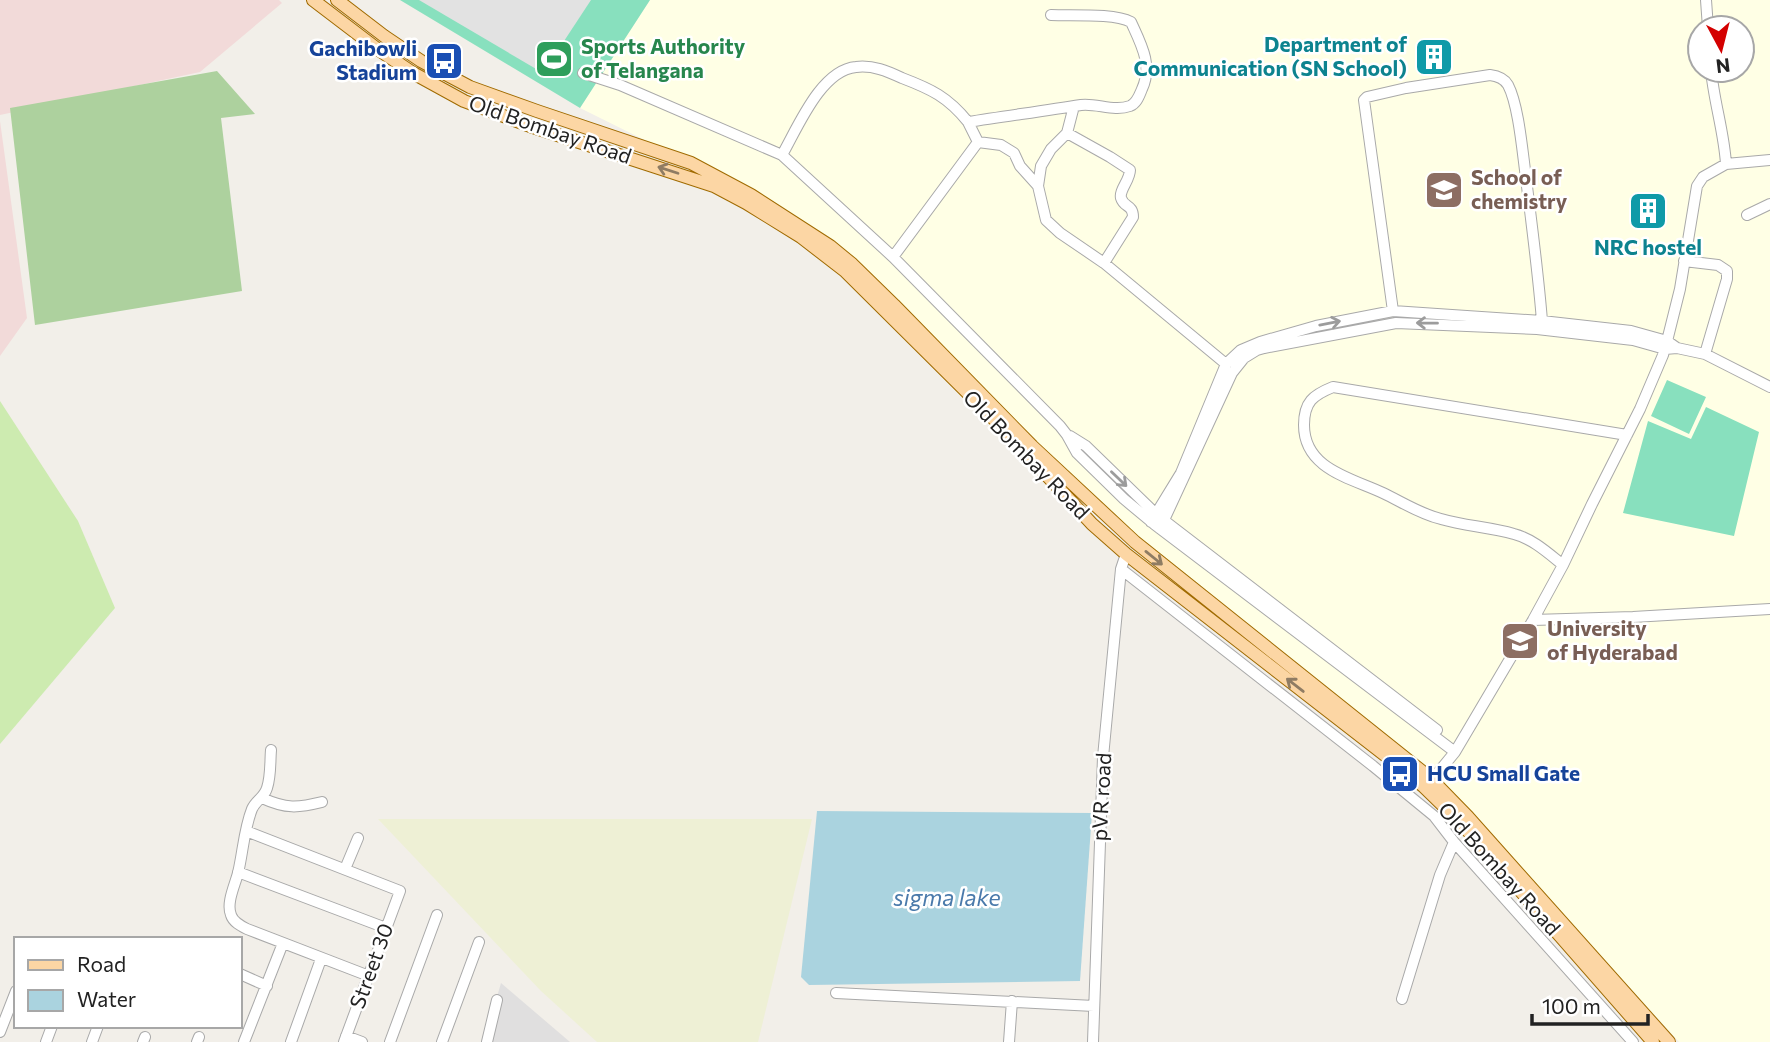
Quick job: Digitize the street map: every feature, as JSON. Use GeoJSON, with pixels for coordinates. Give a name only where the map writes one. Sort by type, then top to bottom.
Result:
{"type":"FeatureCollection","features":[{"type":"Feature","properties":{"kind":"main road","name":"Old Bombay Road"},"geometry":{"type":"LineString","coordinates":[[313,0],[413,73],[464,101],[530,126],[714,186],[801,237],[845,271],[1000,425],[1092,524],[1126,554],[1423,786],[1461,823],[1653,1042]]}},
{"type":"Feature","properties":{"kind":"main road","name":"Old Bombay Road"},"geometry":{"type":"LineString","coordinates":[[337,0],[421,61],[470,87],[691,163],[751,195],[830,246],[894,305],[1032,446],[1135,542],[1432,780],[1669,1042]]}},
{"type":"Feature","properties":{"kind":"street"},"geometry":{"type":"LineString","coordinates":[[968,122],[1090,104],[1112,108],[1129,106],[1138,100],[1147,70],[1146,56],[1131,22],[1051,15]]}},
{"type":"Feature","properties":{"kind":"street"},"geometry":{"type":"LineString","coordinates":[[782,155],[817,93],[834,75],[854,66],[879,68],[933,90],[957,108],[978,142]]}},
{"type":"Feature","properties":{"kind":"street"},"geometry":{"type":"LineString","coordinates":[[583,73],[620,85],[782,155],[893,257],[985,349],[1067,435],[1077,453],[1124,499],[1158,521],[1456,749]]}},
{"type":"Feature","properties":{"kind":"street"},"geometry":{"type":"LineString","coordinates":[[1393,311],[1364,100],[1406,88],[1490,75],[1504,80],[1512,97],[1520,135],[1542,321]]}},
{"type":"Feature","properties":{"kind":"street"},"geometry":{"type":"LineString","coordinates":[[1713,84],[1723,132],[1726,164]]}},
{"type":"Feature","properties":{"kind":"street"},"geometry":{"type":"LineString","coordinates":[[1074,106],[1066,133],[1051,149],[1041,166],[1038,186],[1046,220],[1060,233],[1104,263],[1226,364]]}},
{"type":"Feature","properties":{"kind":"street"},"geometry":{"type":"LineString","coordinates":[[1066,133],[1130,170],[1130,178],[1121,197],[1134,213],[1104,263]]}},
{"type":"Feature","properties":{"kind":"street"},"geometry":{"type":"LineString","coordinates":[[893,257],[978,142]]}},
{"type":"Feature","properties":{"kind":"street"},"geometry":{"type":"LineString","coordinates":[[978,142],[1001,145],[1014,153],[1020,166],[1038,186]]}},
{"type":"Feature","properties":{"kind":"street"},"geometry":{"type":"LineString","coordinates":[[1432,780],[1456,749],[1533,620],[1563,565],[1670,346],[1697,186],[1703,177],[1726,164],[1770,160]]}},
{"type":"Feature","properties":{"kind":"street"},"geometry":{"type":"LineString","coordinates":[[1747,215],[1770,204]]}},
{"type":"Feature","properties":{"kind":"street"},"geometry":{"type":"LineString","coordinates":[[1684,261],[1718,265],[1727,271],[1705,354]]}},
{"type":"Feature","properties":{"kind":"street"},"geometry":{"type":"LineString","coordinates":[[1158,521],[1226,364],[1241,350],[1260,342],[1316,326],[1393,311],[1542,321],[1631,331],[1670,346]]}},
{"type":"Feature","properties":{"kind":"street"},"geometry":{"type":"LineString","coordinates":[[1158,521],[1232,373],[1244,358],[1264,348],[1396,323],[1537,329],[1633,340],[1705,354],[1770,387]]}},
{"type":"Feature","properties":{"kind":"street"},"geometry":{"type":"LineString","coordinates":[[1563,565],[1534,542],[1515,534],[1439,519],[1331,470],[1311,452],[1304,429],[1304,411],[1319,392],[1333,387],[1627,435]]}},
{"type":"Feature","properties":{"kind":"street","name":"pVR road"},"geometry":{"type":"LineString","coordinates":[[1093,1042],[1103,757],[1121,569],[1126,554]]}},
{"type":"Feature","properties":{"kind":"street"},"geometry":{"type":"LineString","coordinates":[[1121,569],[1434,816],[1454,842],[1633,1042]]}},
{"type":"Feature","properties":{"kind":"street"},"geometry":{"type":"LineString","coordinates":[[1533,620],[1770,610]]}},
{"type":"Feature","properties":{"kind":"street"},"geometry":{"type":"LineString","coordinates":[[271,750],[269,781],[262,799],[253,808],[246,831],[230,901],[230,915],[236,923],[247,929],[369,976]]}},
{"type":"Feature","properties":{"kind":"street"},"geometry":{"type":"LineString","coordinates":[[262,799],[293,807],[322,802]]}},
{"type":"Feature","properties":{"kind":"street"},"geometry":{"type":"LineString","coordinates":[[246,831],[345,869],[358,838]]}},
{"type":"Feature","properties":{"kind":"street"},"geometry":{"type":"LineString","coordinates":[[1402,999],[1440,875],[1454,842]]}},
{"type":"Feature","properties":{"kind":"street","name":"Street 30"},"geometry":{"type":"LineString","coordinates":[[345,869],[400,891],[345,1039]]}},
{"type":"Feature","properties":{"kind":"street"},"geometry":{"type":"LineString","coordinates":[[238,872],[386,928]]}},
{"type":"Feature","properties":{"kind":"street"},"geometry":{"type":"LineString","coordinates":[[390,1042],[437,915]]}},
{"type":"Feature","properties":{"kind":"street"},"geometry":{"type":"LineString","coordinates":[[442,1042],[479,942]]}},
{"type":"Feature","properties":{"kind":"street"},"geometry":{"type":"LineString","coordinates":[[244,1042],[245,1027],[267,986],[283,943]]}},
{"type":"Feature","properties":{"kind":"street"},"geometry":{"type":"LineString","coordinates":[[291,1042],[321,958]]}},
{"type":"Feature","properties":{"kind":"street"},"geometry":{"type":"LineString","coordinates":[[242,975],[267,986]]}},
{"type":"Feature","properties":{"kind":"street"},"geometry":{"type":"LineString","coordinates":[[836,993],[1094,1006]]}},
{"type":"Feature","properties":{"kind":"street"},"geometry":{"type":"LineString","coordinates":[[0,1032],[14,996]]}},
{"type":"Feature","properties":{"kind":"street"},"geometry":{"type":"LineString","coordinates":[[486,1042],[497,1000]]}},
{"type":"Feature","properties":{"kind":"street"},"geometry":{"type":"LineString","coordinates":[[1009,1042],[1012,1002]]}},
{"type":"Feature","properties":{"kind":"street"},"geometry":{"type":"LineString","coordinates":[[345,1039],[362,1042]]}},
{"type":"Feature","properties":{"kind":"shaded area"},"geometry":{"type":"Polygon","coordinates":[[[0,0],[279,0],[282,3],[200,72],[0,115],[0,0]]]}},
{"type":"Feature","properties":{"kind":"shaded area"},"geometry":{"type":"Polygon","coordinates":[[[419,0],[591,0],[543,73],[419,0]]]}},
{"type":"Feature","properties":{"kind":"shaded area","name":"University of Hyderabad"},"geometry":{"type":"Polygon","coordinates":[[[650,0],[1770,0],[1770,1042],[1679,1042],[1474,816],[1422,763],[1118,520],[852,264],[691,163],[580,108],[650,0]]]}},
{"type":"Feature","properties":{"kind":"shaded area"},"geometry":{"type":"Polygon","coordinates":[[[0,121],[27,318],[0,356],[0,121]]]}},
{"type":"Feature","properties":{"kind":"shaded area"},"geometry":{"type":"Polygon","coordinates":[[[378,819],[812,819],[758,1042],[597,1042],[541,991],[378,819]]]}},
{"type":"Feature","properties":{"kind":"shaded area"},"geometry":{"type":"Polygon","coordinates":[[[501,983],[570,1042],[484,1042],[501,983]]]}},
{"type":"Feature","properties":{"kind":"green space","name":"Sports Authority of Telangana"},"geometry":{"type":"Polygon","coordinates":[[[400,0],[650,0],[580,108],[400,0]]]}},
{"type":"Feature","properties":{"kind":"green space"},"geometry":{"type":"Polygon","coordinates":[[[217,71],[255,114],[221,118],[242,291],[35,325],[10,108],[217,71]]]}},
{"type":"Feature","properties":{"kind":"green space"},"geometry":{"type":"Polygon","coordinates":[[[1667,380],[1706,397],[1689,434],[1651,416],[1667,380]]]}},
{"type":"Feature","properties":{"kind":"green space"},"geometry":{"type":"Polygon","coordinates":[[[0,401],[78,521],[115,608],[0,744],[0,401]]]}},
{"type":"Feature","properties":{"kind":"green space"},"geometry":{"type":"Polygon","coordinates":[[[1706,407],[1759,432],[1734,536],[1623,513],[1648,421],[1691,439],[1706,407]]]}},
{"type":"Feature","properties":{"kind":"water","name":"sigma lake"},"geometry":{"type":"Polygon","coordinates":[[[817,811],[1092,813],[1080,981],[809,985],[801,977],[817,811]]]}},
{"type":"Feature","properties":{"kind":"place","name":"Department of Communication (SN School)"},"geometry":{"type":"Point","coordinates":[1434,57]}},
{"type":"Feature","properties":{"kind":"place","name":"Sports Authority of Telangana"},"geometry":{"type":"Point","coordinates":[554,59]}},
{"type":"Feature","properties":{"kind":"place","name":"Gachibowli Stadium"},"geometry":{"type":"Point","coordinates":[444,61]}},
{"type":"Feature","properties":{"kind":"place","name":"School of chemistry"},"geometry":{"type":"Point","coordinates":[1444,190]}},
{"type":"Feature","properties":{"kind":"place","name":"NRC hostel"},"geometry":{"type":"Point","coordinates":[1648,211]}},
{"type":"Feature","properties":{"kind":"place","name":"University of Hyderabad"},"geometry":{"type":"Point","coordinates":[1520,641]}},
{"type":"Feature","properties":{"kind":"place","name":"HCU Small Gate"},"geometry":{"type":"Point","coordinates":[1400,774]}}]}
